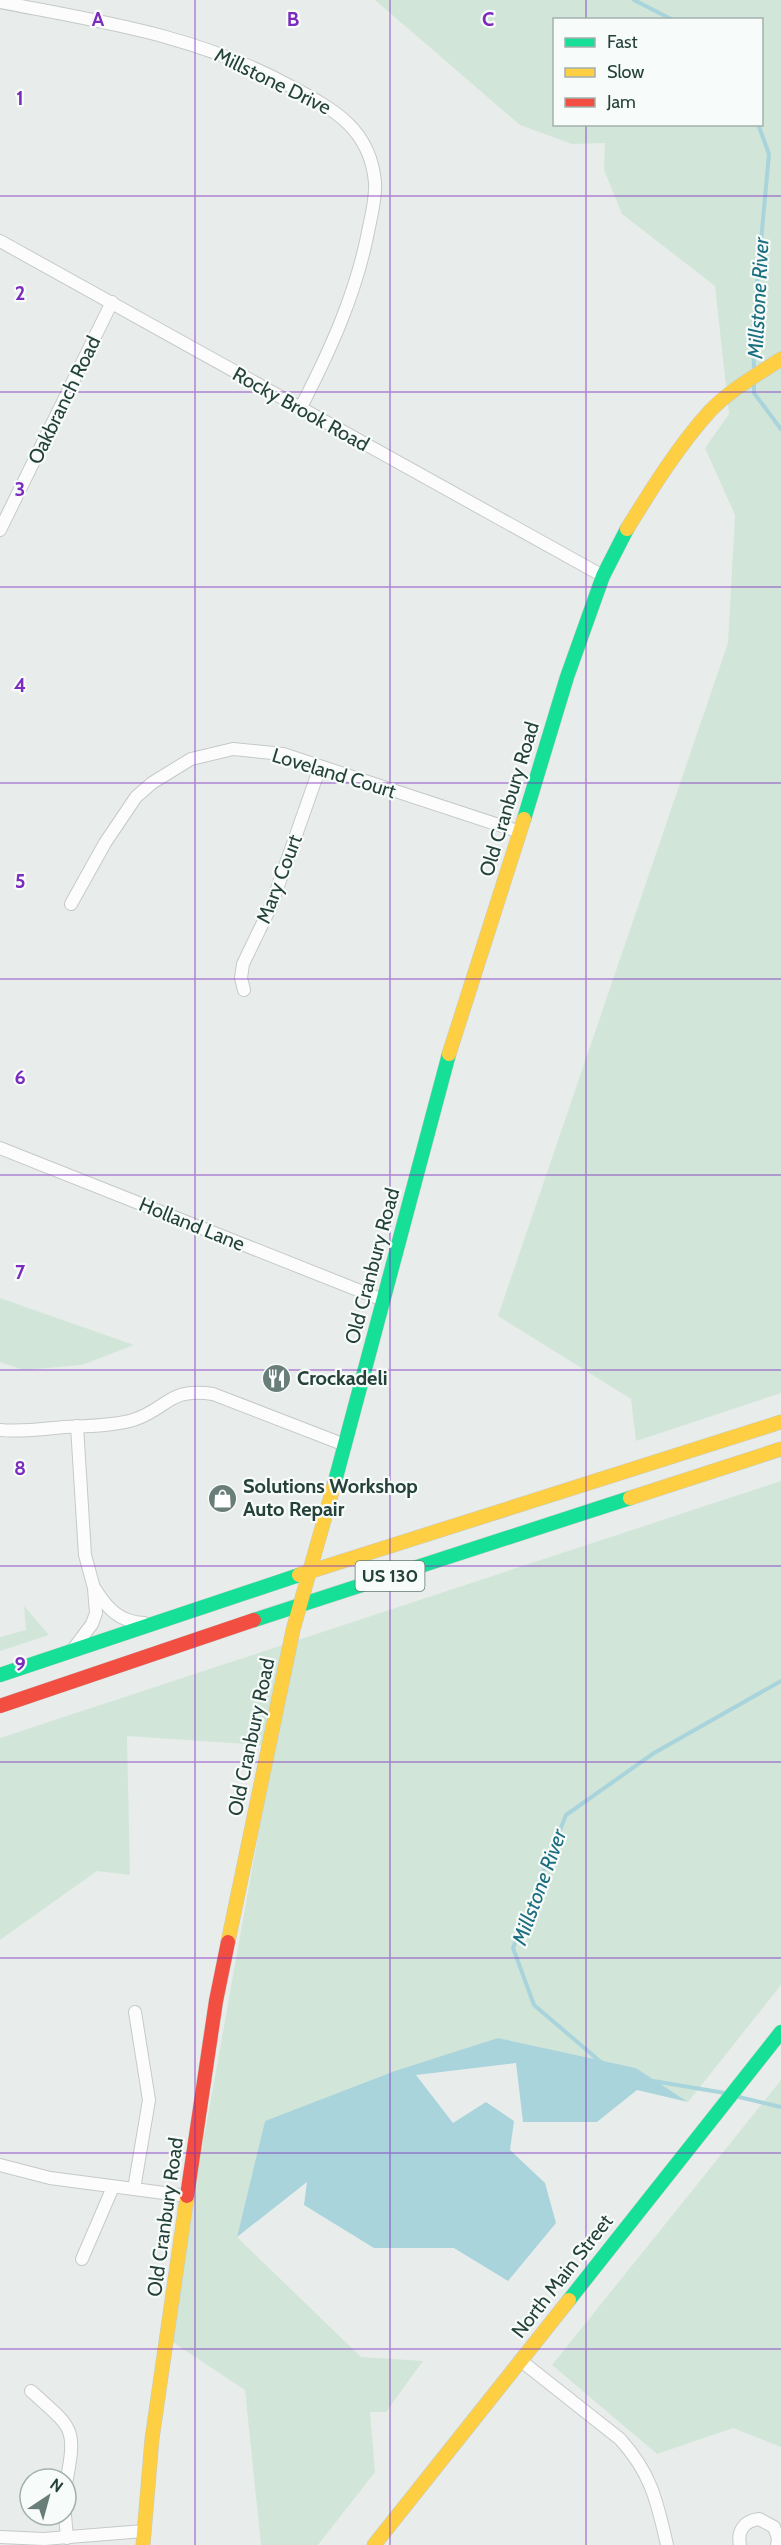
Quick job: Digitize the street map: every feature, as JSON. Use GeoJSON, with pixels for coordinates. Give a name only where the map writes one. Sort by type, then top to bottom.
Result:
{"type":"FeatureCollection","features":[{"type":"Feature","properties":{"kind":"main road","name":"Old Cranbury Road"},"geometry":{"type":"LineString","coordinates":[[144,2538],[152,2439],[216,2001],[300,1605],[453,1040],[567,677],[603,576],[616,547],[652,488],[710,411],[734,390],[781,359]]}},
{"type":"Feature","properties":{"kind":"main road","name":"US 130"},"geometry":{"type":"LineString","coordinates":[[0,1675],[310,1572],[781,1422]]}},
{"type":"Feature","properties":{"kind":"main road","name":"US 130"},"geometry":{"type":"LineString","coordinates":[[0,1706],[300,1605],[781,1449]]}},
{"type":"Feature","properties":{"kind":"main road","name":"North Main Street"},"geometry":{"type":"LineString","coordinates":[[374,2545],[781,2032]]}},
{"type":"Feature","properties":{"kind":"street","name":"Millstone Drive"},"geometry":{"type":"LineString","coordinates":[[0,2],[149,31],[226,55],[331,108],[356,131],[371,163],[375,183],[369,229],[357,279],[343,318],[300,409]]}},
{"type":"Feature","properties":{"kind":"street","name":"Rocky Brook Road"},"geometry":{"type":"LineString","coordinates":[[0,241],[603,576]]}},
{"type":"Feature","properties":{"kind":"street","name":"Oakbranch Road"},"geometry":{"type":"LineString","coordinates":[[0,530],[112,302]]}},
{"type":"Feature","properties":{"kind":"street","name":"Loveland Court"},"geometry":{"type":"LineString","coordinates":[[71,904],[105,843],[136,797],[152,783],[191,759],[233,749],[283,754],[520,832]]}},
{"type":"Feature","properties":{"kind":"street","name":"Mary Court"},"geometry":{"type":"LineString","coordinates":[[244,990],[241,978],[243,964],[271,906],[320,767]]}},
{"type":"Feature","properties":{"kind":"street","name":"Holland Lane"},"geometry":{"type":"LineString","coordinates":[[0,1148],[383,1300]]}},
{"type":"Feature","properties":{"kind":"street"},"geometry":{"type":"LineString","coordinates":[[0,1430],[77,1426],[133,1419],[170,1398],[183,1393],[198,1392],[213,1394],[345,1445]]}},
{"type":"Feature","properties":{"kind":"street"},"geometry":{"type":"LineString","coordinates":[[71,1652],[92,1624],[96,1613],[94,1588],[86,1555],[77,1426]]}},
{"type":"Feature","properties":{"kind":"street"},"geometry":{"type":"LineString","coordinates":[[94,1588],[107,1607],[116,1615],[136,1623],[155,1624]]}},
{"type":"Feature","properties":{"kind":"street"},"geometry":{"type":"LineString","coordinates":[[134,2189],[149,2100],[135,2012]]}},
{"type":"Feature","properties":{"kind":"street"},"geometry":{"type":"LineString","coordinates":[[0,2164],[50,2178],[187,2196]]}},
{"type":"Feature","properties":{"kind":"street"},"geometry":{"type":"LineString","coordinates":[[82,2259],[113,2187]]}},
{"type":"Feature","properties":{"kind":"street"},"geometry":{"type":"LineString","coordinates":[[520,2360],[620,2439],[634,2454],[645,2470],[655,2492],[667,2545]]}},
{"type":"Feature","properties":{"kind":"street"},"geometry":{"type":"LineString","coordinates":[[31,2391],[64,2421],[70,2431],[72,2451],[69,2467]]}},
{"type":"Feature","properties":{"kind":"street"},"geometry":{"type":"LineString","coordinates":[[737,2544],[743,2526],[747,2522],[759,2519],[774,2527],[778,2538],[777,2545]]}},
{"type":"Feature","properties":{"kind":"street"},"geometry":{"type":"LineString","coordinates":[[66,2527],[67,2538]]}},
{"type":"Feature","properties":{"kind":"street"},"geometry":{"type":"LineString","coordinates":[[0,2537],[67,2538],[87,2541],[144,2538]]}},
{"type":"Feature","properties":{"kind":"green space"},"geometry":{"type":"Polygon","coordinates":[[[375,0],[781,0],[781,1393],[636,1441],[631,1399],[498,1316],[728,643],[735,515],[705,448],[729,414],[715,286],[622,214],[604,170],[605,143],[572,144],[520,125],[375,0]]]}},
{"type":"Feature","properties":{"kind":"green space"},"geometry":{"type":"Polygon","coordinates":[[[0,1298],[134,1345],[82,1365],[23,1370],[0,1362],[0,1298]]]}},
{"type":"Feature","properties":{"kind":"green space"},"geometry":{"type":"Polygon","coordinates":[[[781,1481],[781,1985],[688,2102],[636,2068],[498,2038],[265,2121],[237,2237],[361,2357],[423,2361],[386,2412],[370,2412],[375,2472],[318,2545],[261,2545],[245,2390],[168,2339],[274,1746],[127,1736],[130,1875],[97,1871],[0,1940],[0,1738],[781,1481]]]}},
{"type":"Feature","properties":{"kind":"green space"},"geometry":{"type":"Polygon","coordinates":[[[24,1606],[49,1635],[0,1651],[0,1637],[26,1630],[24,1606]]]}},
{"type":"Feature","properties":{"kind":"green space"},"geometry":{"type":"Polygon","coordinates":[[[781,2080],[781,2447],[733,2428],[657,2454],[552,2365],[781,2080]]]}},
{"type":"Feature","properties":{"kind":"water"},"geometry":{"type":"Polygon","coordinates":[[[498,2038],[636,2068],[688,2102],[637,2090],[597,2122],[523,2122],[516,2063],[416,2075],[453,2123],[486,2102],[514,2121],[510,2150],[545,2183],[556,2223],[508,2281],[454,2248],[374,2248],[304,2205],[307,2182],[237,2237],[265,2121],[395,2071],[498,2038]]]}},
{"type":"Feature","properties":{"kind":"waterway","name":"Millstone River"},"geometry":{"type":"LineString","coordinates":[[634,0],[669,18]]}},
{"type":"Feature","properties":{"kind":"waterway","name":"Millstone River"},"geometry":{"type":"LineString","coordinates":[[754,371],[753,329],[769,154],[759,126]]}},
{"type":"Feature","properties":{"kind":"waterway","name":"Millstone River"},"geometry":{"type":"LineString","coordinates":[[754,384],[754,393],[781,429]]}},
{"type":"Feature","properties":{"kind":"waterway","name":"Millstone River"},"geometry":{"type":"LineString","coordinates":[[602,2063],[534,2005],[513,1948],[566,1815],[654,1753],[781,1681]]}},
{"type":"Feature","properties":{"kind":"waterway","name":"Millstone River"},"geometry":{"type":"LineString","coordinates":[[653,2081],[725,2093]]}},
{"type":"Feature","properties":{"kind":"waterway","name":"Millstone River"},"geometry":{"type":"LineString","coordinates":[[735,2096],[781,2107]]}},
{"type":"Feature","properties":{"kind":"traffic: fast"},"geometry":{"type":"LineString","coordinates":[[524,819],[567,677],[603,576],[627,529]]}},
{"type":"Feature","properties":{"kind":"traffic: fast"},"geometry":{"type":"LineString","coordinates":[[334,1485],[449,1054]]}},
{"type":"Feature","properties":{"kind":"traffic: fast"},"geometry":{"type":"LineString","coordinates":[[254,1620],[630,1498]]}},
{"type":"Feature","properties":{"kind":"traffic: fast"},"geometry":{"type":"LineString","coordinates":[[0,1675],[299,1575]]}},
{"type":"Feature","properties":{"kind":"traffic: fast"},"geometry":{"type":"LineString","coordinates":[[569,2300],[781,2032]]}},
{"type":"Feature","properties":{"kind":"traffic: slow"},"geometry":{"type":"LineString","coordinates":[[627,529],[676,453],[710,411],[735,390],[781,359]]}},
{"type":"Feature","properties":{"kind":"traffic: slow"},"geometry":{"type":"LineString","coordinates":[[449,1054],[524,819]]}},
{"type":"Feature","properties":{"kind":"traffic: slow"},"geometry":{"type":"LineString","coordinates":[[299,1575],[781,1422]]}},
{"type":"Feature","properties":{"kind":"traffic: slow"},"geometry":{"type":"LineString","coordinates":[[630,1498],[781,1449]]}},
{"type":"Feature","properties":{"kind":"traffic: slow"},"geometry":{"type":"LineString","coordinates":[[228,1942],[293,1630],[334,1485]]}},
{"type":"Feature","properties":{"kind":"traffic: slow"},"geometry":{"type":"LineString","coordinates":[[143,2545],[152,2439],[187,2196]]}},
{"type":"Feature","properties":{"kind":"traffic: slow"},"geometry":{"type":"LineString","coordinates":[[374,2545],[569,2300]]}},
{"type":"Feature","properties":{"kind":"traffic: jam"},"geometry":{"type":"LineString","coordinates":[[0,1706],[254,1620]]}},
{"type":"Feature","properties":{"kind":"traffic: jam"},"geometry":{"type":"LineString","coordinates":[[187,2196],[216,2001],[228,1942]]}},
{"type":"Feature","properties":{"kind":"place","name":"Crockadeli"},"geometry":{"type":"Point","coordinates":[276,1378]}},
{"type":"Feature","properties":{"kind":"place","name":"Solutions Workshop Auto Repair"},"geometry":{"type":"Point","coordinates":[222,1498]}}]}
